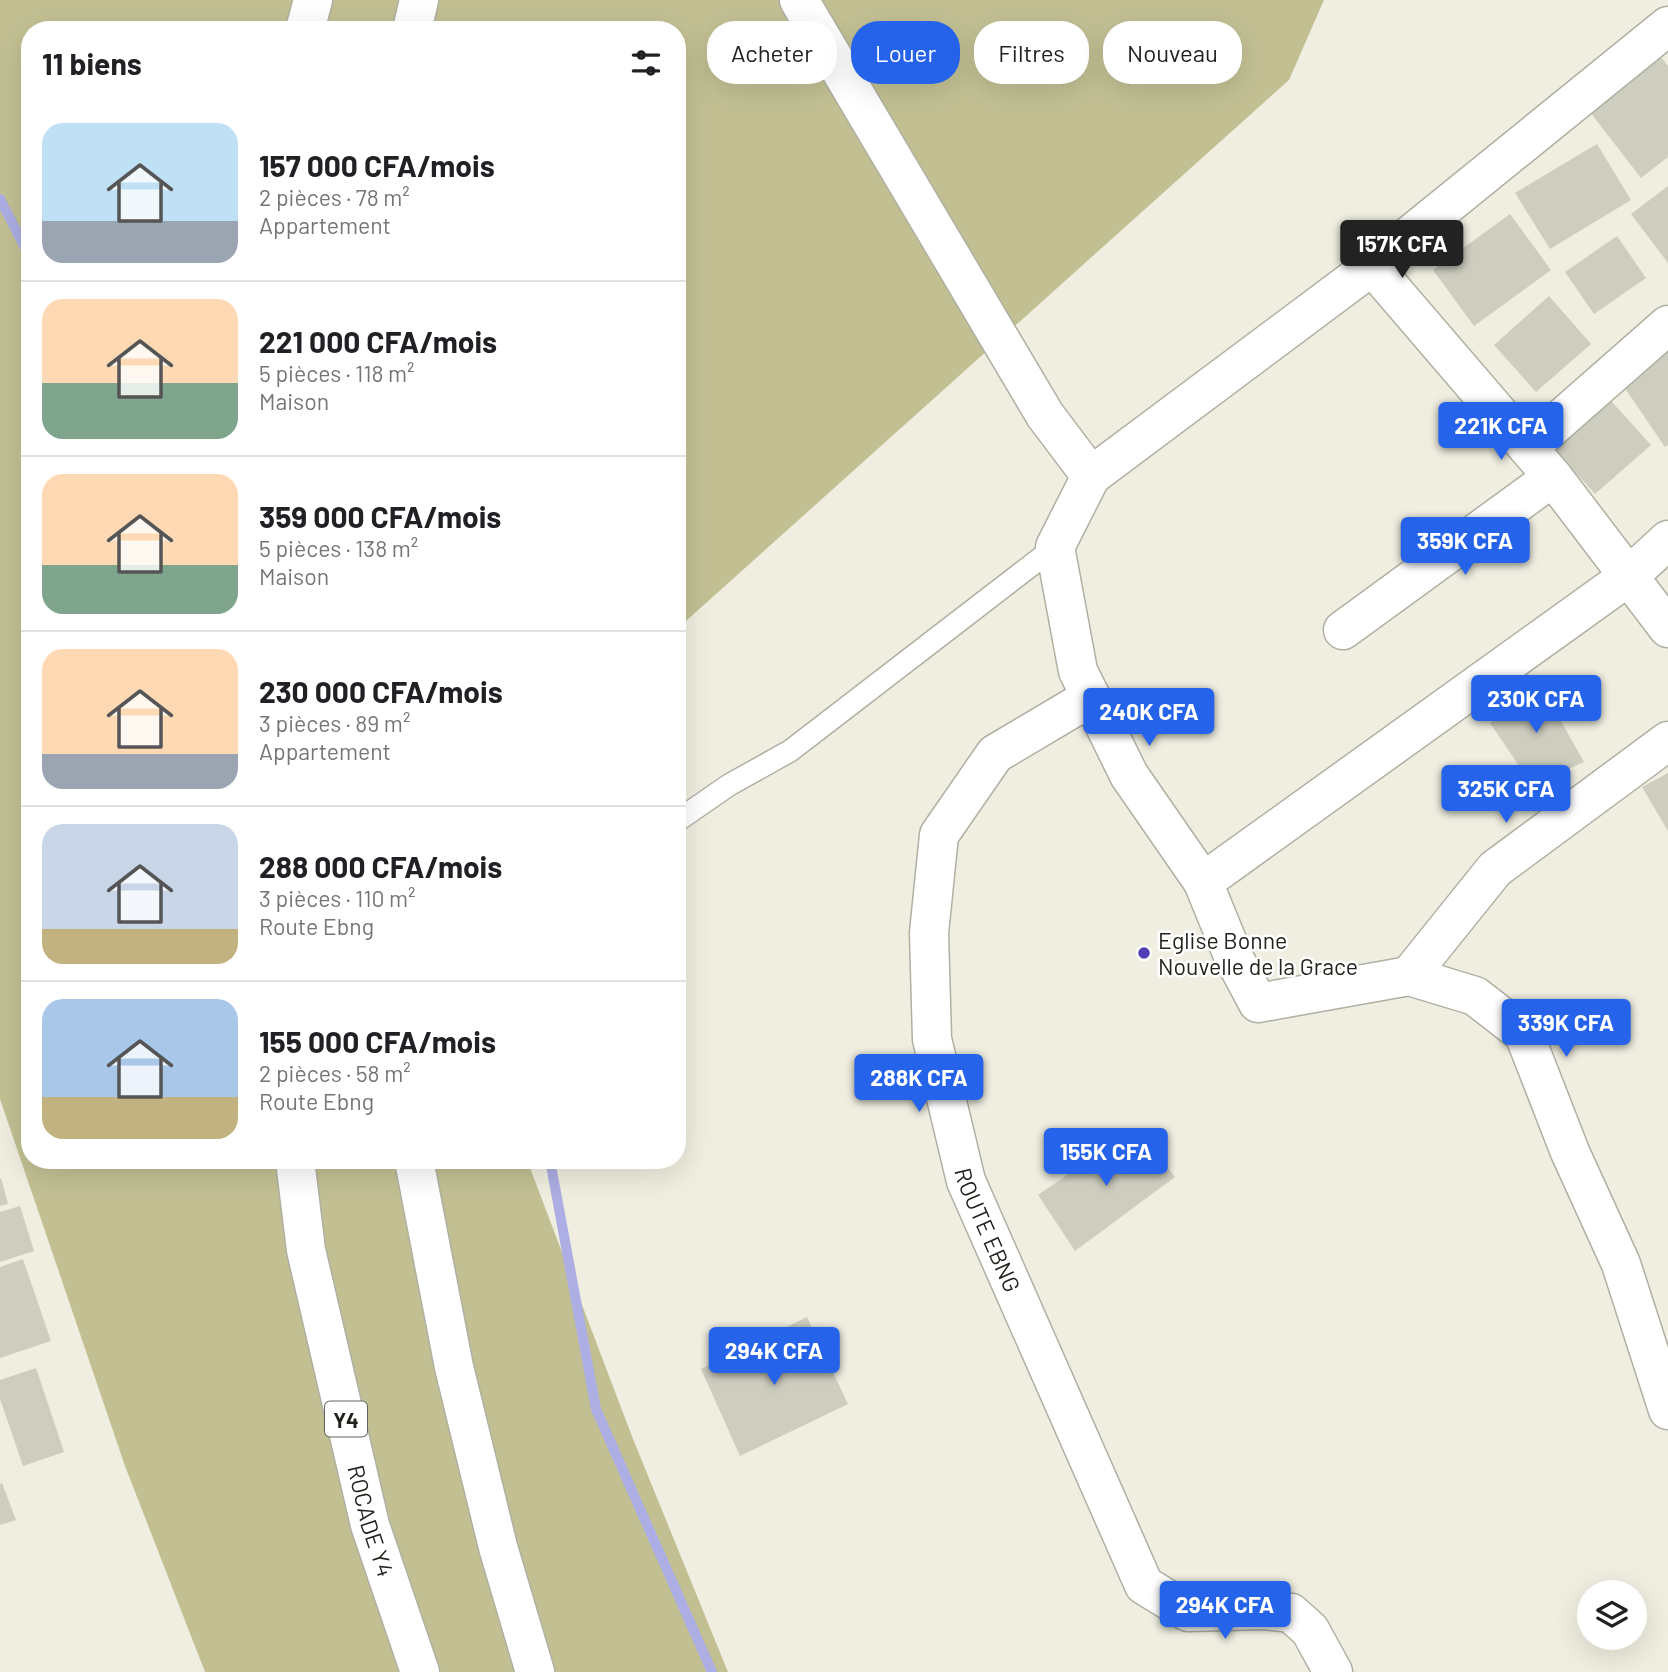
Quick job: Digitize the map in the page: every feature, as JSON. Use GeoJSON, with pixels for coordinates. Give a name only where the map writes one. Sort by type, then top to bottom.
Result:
{"type":"FeatureCollection","features":[{"type":"Feature","properties":{"kind":"main road"},"geometry":{"type":"LineString","coordinates":[[307,21],[313,0]]}},
{"type":"Feature","properties":{"kind":"main road"},"geometry":{"type":"LineString","coordinates":[[414,21],[419,0]]}},
{"type":"Feature","properties":{"kind":"main road"},"geometry":{"type":"LineString","coordinates":[[799,0],[1045,415],[1091,476]]}},
{"type":"Feature","properties":{"kind":"main road"},"geometry":{"type":"LineString","coordinates":[[1668,26],[1372,266],[1091,476],[1055,547],[1078,671],[1129,775],[1203,882],[1234,958],[1258,1003],[1409,976],[1475,996],[1524,1034],[1570,1152],[1621,1264],[1668,1410]]}},
{"type":"Feature","properties":{"kind":"main road"},"geometry":{"type":"LineString","coordinates":[[1372,266],[1541,463],[1668,628]]}},
{"type":"Feature","properties":{"kind":"main road"},"geometry":{"type":"LineString","coordinates":[[1343,629],[1541,463],[1668,325]]}},
{"type":"Feature","properties":{"kind":"main road"},"geometry":{"type":"LineString","coordinates":[[1203,882],[1629,576],[1668,540]]}},
{"type":"Feature","properties":{"kind":"main road","name":"ROUTE EBNG"},"geometry":{"type":"LineString","coordinates":[[1091,697],[995,754],[939,835],[929,933],[932,1039],[966,1181],[1144,1585],[1188,1612],[1263,1610],[1291,1613],[1310,1630],[1333,1672]]}},
{"type":"Feature","properties":{"kind":"main road"},"geometry":{"type":"LineString","coordinates":[[1409,976],[1495,869],[1668,741]]}},
{"type":"Feature","properties":{"kind":"main road","name":"ROCADE Y4"},"geometry":{"type":"LineString","coordinates":[[296,1169],[306,1250],[370,1525],[420,1672]]}},
{"type":"Feature","properties":{"kind":"main road"},"geometry":{"type":"LineString","coordinates":[[416,1169],[454,1367],[498,1547],[535,1672]]}},
{"type":"Feature","properties":{"kind":"lane"},"geometry":{"type":"LineString","coordinates":[[686,815],[729,785],[790,751],[1055,547]]}},
{"type":"Feature","properties":{"kind":"shaded area"},"geometry":{"type":"Polygon","coordinates":[[[0,0],[1324,0],[1289,80],[686,621],[686,21],[21,21],[21,1161],[0,1099],[0,0]]]}},
{"type":"Feature","properties":{"kind":"shaded area"},"geometry":{"type":"Polygon","coordinates":[[[24,1169],[530,1169],[633,1439],[728,1672],[205,1672],[125,1466],[24,1169]]]}},
{"type":"Feature","properties":{"kind":"building"},"geometry":{"type":"Polygon","coordinates":[[[1661,57],[1668,66],[1668,157],[1641,178],[1590,112],[1661,57]]]}},
{"type":"Feature","properties":{"kind":"building"},"geometry":{"type":"Polygon","coordinates":[[[1597,144],[1631,200],[1550,249],[1515,193],[1597,144]]]}},
{"type":"Feature","properties":{"kind":"building"},"geometry":{"type":"Polygon","coordinates":[[[1668,186],[1668,263],[1631,214],[1668,186]]]}},
{"type":"Feature","properties":{"kind":"building"},"geometry":{"type":"Polygon","coordinates":[[[1510,214],[1551,270],[1474,326],[1433,270],[1510,214]]]}},
{"type":"Feature","properties":{"kind":"building"},"geometry":{"type":"Polygon","coordinates":[[[1617,236],[1646,278],[1594,314],[1565,272],[1617,236]]]}},
{"type":"Feature","properties":{"kind":"building"},"geometry":{"type":"Polygon","coordinates":[[[1549,296],[1591,344],[1536,392],[1494,345],[1549,296]]]}},
{"type":"Feature","properties":{"kind":"building"},"geometry":{"type":"Polygon","coordinates":[[[1668,345],[1668,445],[1665,447],[1618,378],[1668,345]]]}},
{"type":"Feature","properties":{"kind":"building"},"geometry":{"type":"Polygon","coordinates":[[[1603,392],[1651,445],[1595,494],[1548,442],[1603,392]]]}},
{"type":"Feature","properties":{"kind":"building"},"geometry":{"type":"Polygon","coordinates":[[[1537,679],[1584,762],[1532,785],[1490,723],[1509,712],[1516,688],[1537,679]]]}},
{"type":"Feature","properties":{"kind":"building"},"geometry":{"type":"Polygon","coordinates":[[[1668,773],[1668,831],[1642,787],[1668,773]]]}},
{"type":"Feature","properties":{"kind":"building"},"geometry":{"type":"Polygon","coordinates":[[[1136,1128],[1175,1177],[1075,1251],[1038,1195],[1136,1128]]]}},
{"type":"Feature","properties":{"kind":"building"},"geometry":{"type":"Polygon","coordinates":[[[0,1179],[8,1204],[0,1206],[0,1179]]]}},
{"type":"Feature","properties":{"kind":"building"},"geometry":{"type":"Polygon","coordinates":[[[20,1206],[34,1251],[0,1262],[0,1212],[20,1206]]]}},
{"type":"Feature","properties":{"kind":"building"},"geometry":{"type":"Polygon","coordinates":[[[23,1259],[51,1341],[0,1358],[0,1267],[23,1259]]]}},
{"type":"Feature","properties":{"kind":"building"},"geometry":{"type":"Polygon","coordinates":[[[807,1317],[848,1404],[740,1456],[701,1369],[807,1317]]]}},
{"type":"Feature","properties":{"kind":"building"},"geometry":{"type":"Polygon","coordinates":[[[36,1368],[64,1452],[23,1466],[0,1399],[0,1380],[36,1368]]]}},
{"type":"Feature","properties":{"kind":"building"},"geometry":{"type":"Polygon","coordinates":[[[2,1483],[16,1520],[0,1525],[0,1484],[2,1483]]]}},
{"type":"Feature","properties":{"kind":"waterway"},"geometry":{"type":"LineString","coordinates":[[0,199],[21,240]]}},
{"type":"Feature","properties":{"kind":"waterway"},"geometry":{"type":"LineString","coordinates":[[552,1169],[596,1409],[712,1672]]}},
{"type":"Feature","properties":{"kind":"place","name":"Eglise Bonne Nouvelle de la Grace"},"geometry":{"type":"Point","coordinates":[1144,953]}}]}
